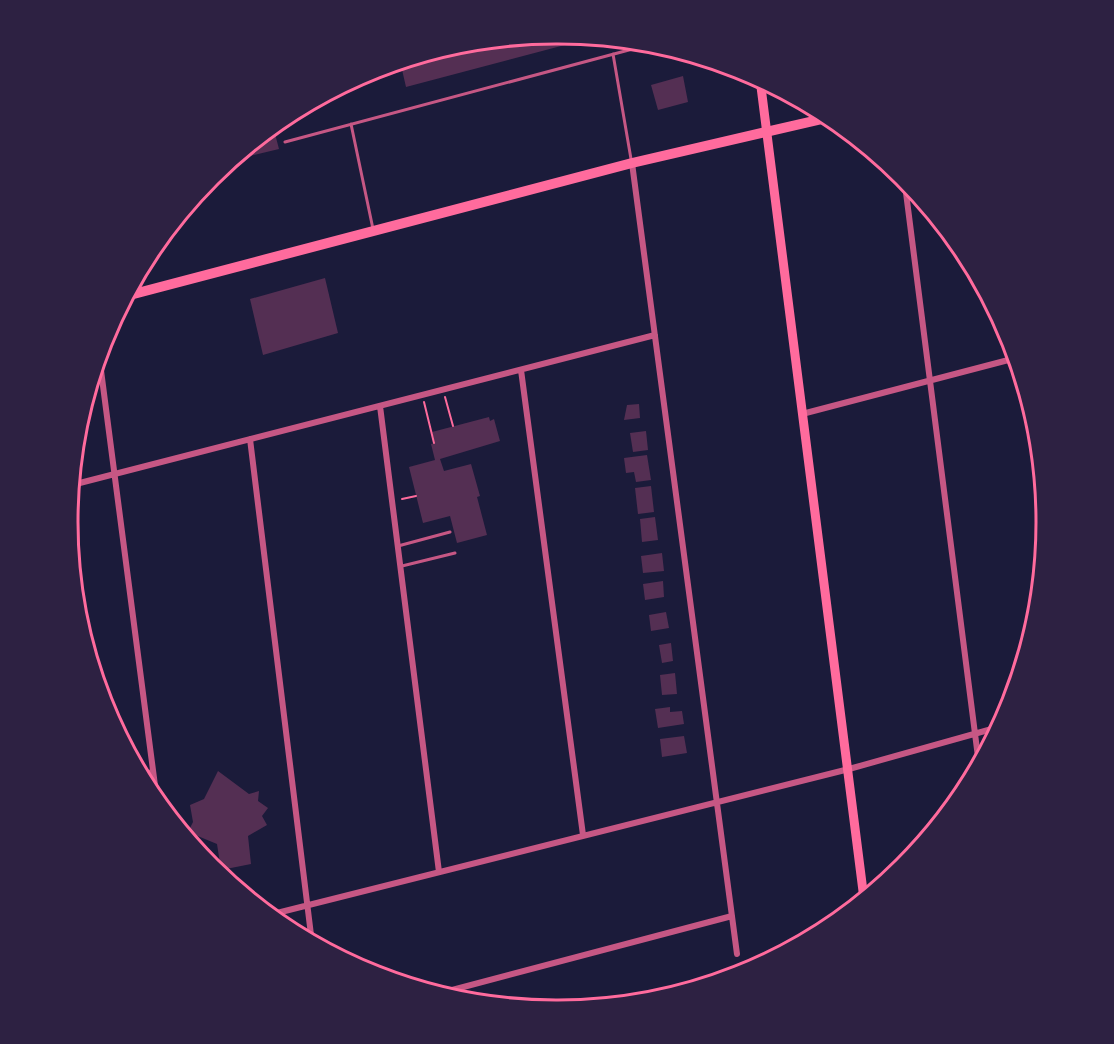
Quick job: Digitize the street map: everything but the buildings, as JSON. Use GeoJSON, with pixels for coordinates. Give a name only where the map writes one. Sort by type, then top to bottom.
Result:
{"type":"FeatureCollection","features":[{"type":"Feature","properties":{"kind":"main road"},"geometry":{"type":"LineString","coordinates":[[761,90],[863,890]]}},
{"type":"Feature","properties":{"kind":"main road"},"geometry":{"type":"LineString","coordinates":[[137,293],[632,163],[767,134],[817,121]]}},
{"type":"Feature","properties":{"kind":"street"},"geometry":{"type":"LineString","coordinates":[[632,163],[737,954]]}},
{"type":"Feature","properties":{"kind":"street"},"geometry":{"type":"LineString","coordinates":[[906,196],[977,750]]}},
{"type":"Feature","properties":{"kind":"street"},"geometry":{"type":"LineString","coordinates":[[81,483],[655,335]]}},
{"type":"Feature","properties":{"kind":"street"},"geometry":{"type":"LineString","coordinates":[[802,414],[1007,360]]}},
{"type":"Feature","properties":{"kind":"street"},"geometry":{"type":"LineString","coordinates":[[521,370],[583,835]]}},
{"type":"Feature","properties":{"kind":"street"},"geometry":{"type":"LineString","coordinates":[[102,376],[154,780]]}},
{"type":"Feature","properties":{"kind":"street"},"geometry":{"type":"LineString","coordinates":[[380,406],[439,872]]}},
{"type":"Feature","properties":{"kind":"street"},"geometry":{"type":"LineString","coordinates":[[250,439],[311,932]]}},
{"type":"Feature","properties":{"kind":"street"},"geometry":{"type":"LineString","coordinates":[[280,912],[849,769],[988,730]]}},
{"type":"Feature","properties":{"kind":"street"},"geometry":{"type":"LineString","coordinates":[[456,989],[732,916]]}},
{"type":"Feature","properties":{"kind":"lane"},"geometry":{"type":"LineString","coordinates":[[285,142],[629,50]]}},
{"type":"Feature","properties":{"kind":"lane"},"geometry":{"type":"LineString","coordinates":[[613,54],[632,163]]}},
{"type":"Feature","properties":{"kind":"lane"},"geometry":{"type":"LineString","coordinates":[[351,124],[373,231]]}},
{"type":"Feature","properties":{"kind":"lane"},"geometry":{"type":"LineString","coordinates":[[398,546],[450,532]]}},
{"type":"Feature","properties":{"kind":"lane"},"geometry":{"type":"LineString","coordinates":[[400,566],[455,553]]}},
{"type":"Feature","properties":{"kind":"path"},"geometry":{"type":"LineString","coordinates":[[442,390],[453,426]]}},
{"type":"Feature","properties":{"kind":"path"},"geometry":{"type":"LineString","coordinates":[[422,395],[434,443]]}},
{"type":"Feature","properties":{"kind":"path"},"geometry":{"type":"LineString","coordinates":[[392,502],[416,496]]}}]}
